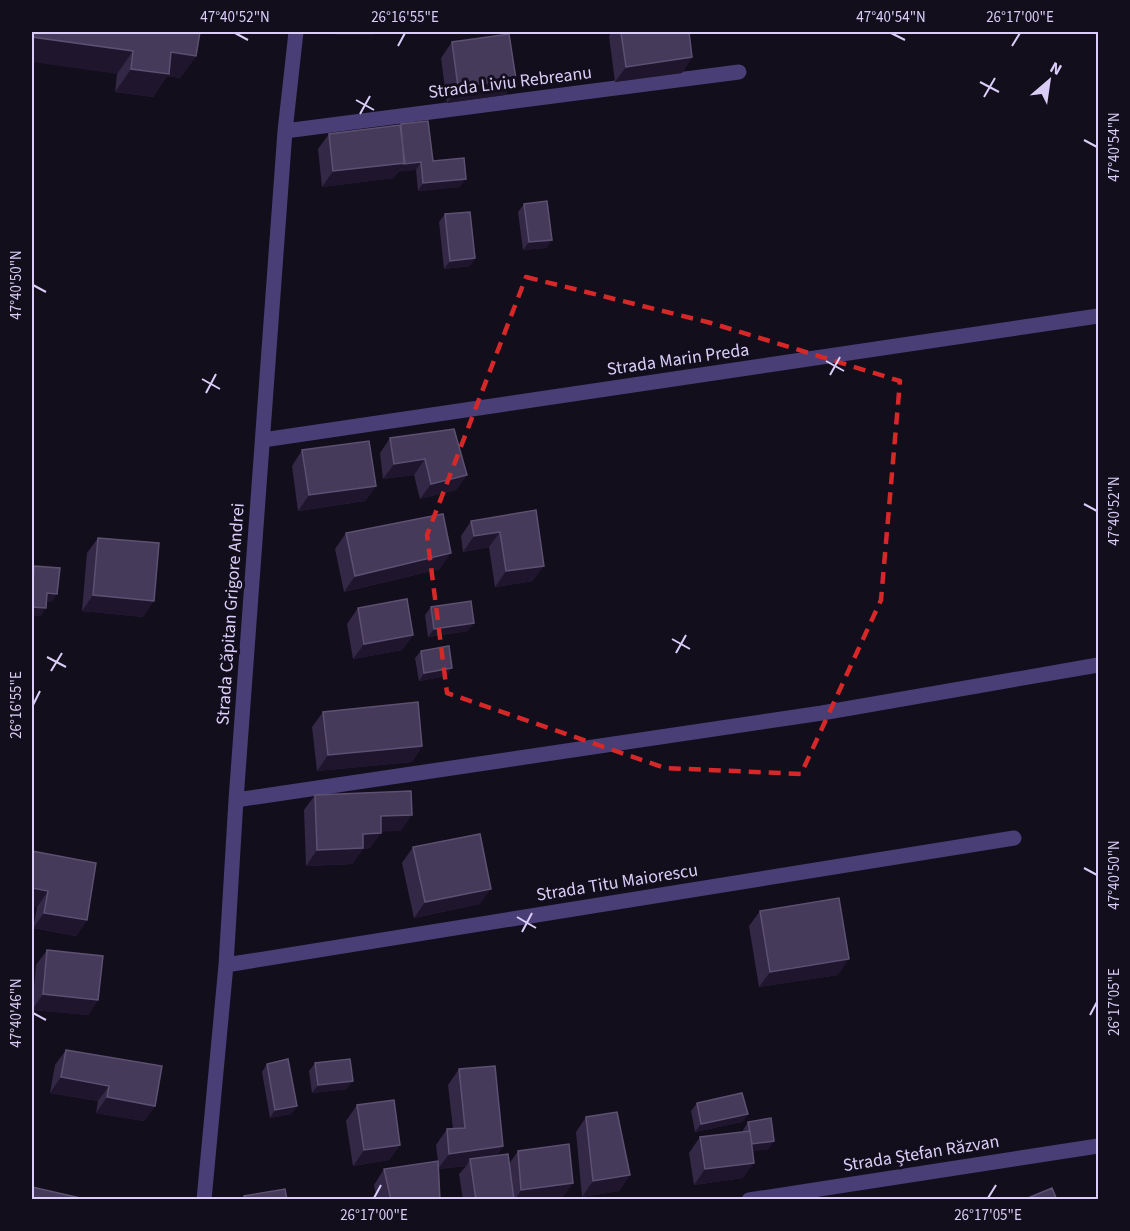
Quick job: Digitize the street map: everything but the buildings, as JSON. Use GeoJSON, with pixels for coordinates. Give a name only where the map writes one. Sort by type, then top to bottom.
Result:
{"type":"FeatureCollection","features":[{"type":"Feature","properties":{"kind":"street","name":"Strada Căpitan Grigore Andrei"},"geometry":{"type":"LineString","coordinates":[[204,1200],[226,965],[285,131],[296,32]]}},
{"type":"Feature","properties":{"kind":"street","name":"Strada Liviu Rebreanu"},"geometry":{"type":"LineString","coordinates":[[285,131],[739,72]]}},
{"type":"Feature","properties":{"kind":"street","name":"Strada Marin Preda"},"geometry":{"type":"LineString","coordinates":[[263,440],[1098,316]]}},
{"type":"Feature","properties":{"kind":"street"},"geometry":{"type":"LineString","coordinates":[[236,800],[822,713],[1098,665]]}},
{"type":"Feature","properties":{"kind":"street","name":"Strada Titu Maiorescu"},"geometry":{"type":"LineString","coordinates":[[226,965],[1014,838]]}},
{"type":"Feature","properties":{"kind":"street","name":"Strada Ștefan Răzvan"},"geometry":{"type":"LineString","coordinates":[[749,1200],[1098,1146]]}},
{"type":"Feature","properties":{"kind":"highlighted area"},"geometry":{"type":"Polygon","coordinates":[[[526,277],[711,323],[900,381],[881,600],[801,774],[665,768],[447,693],[427,535],[526,277]]]}}]}
